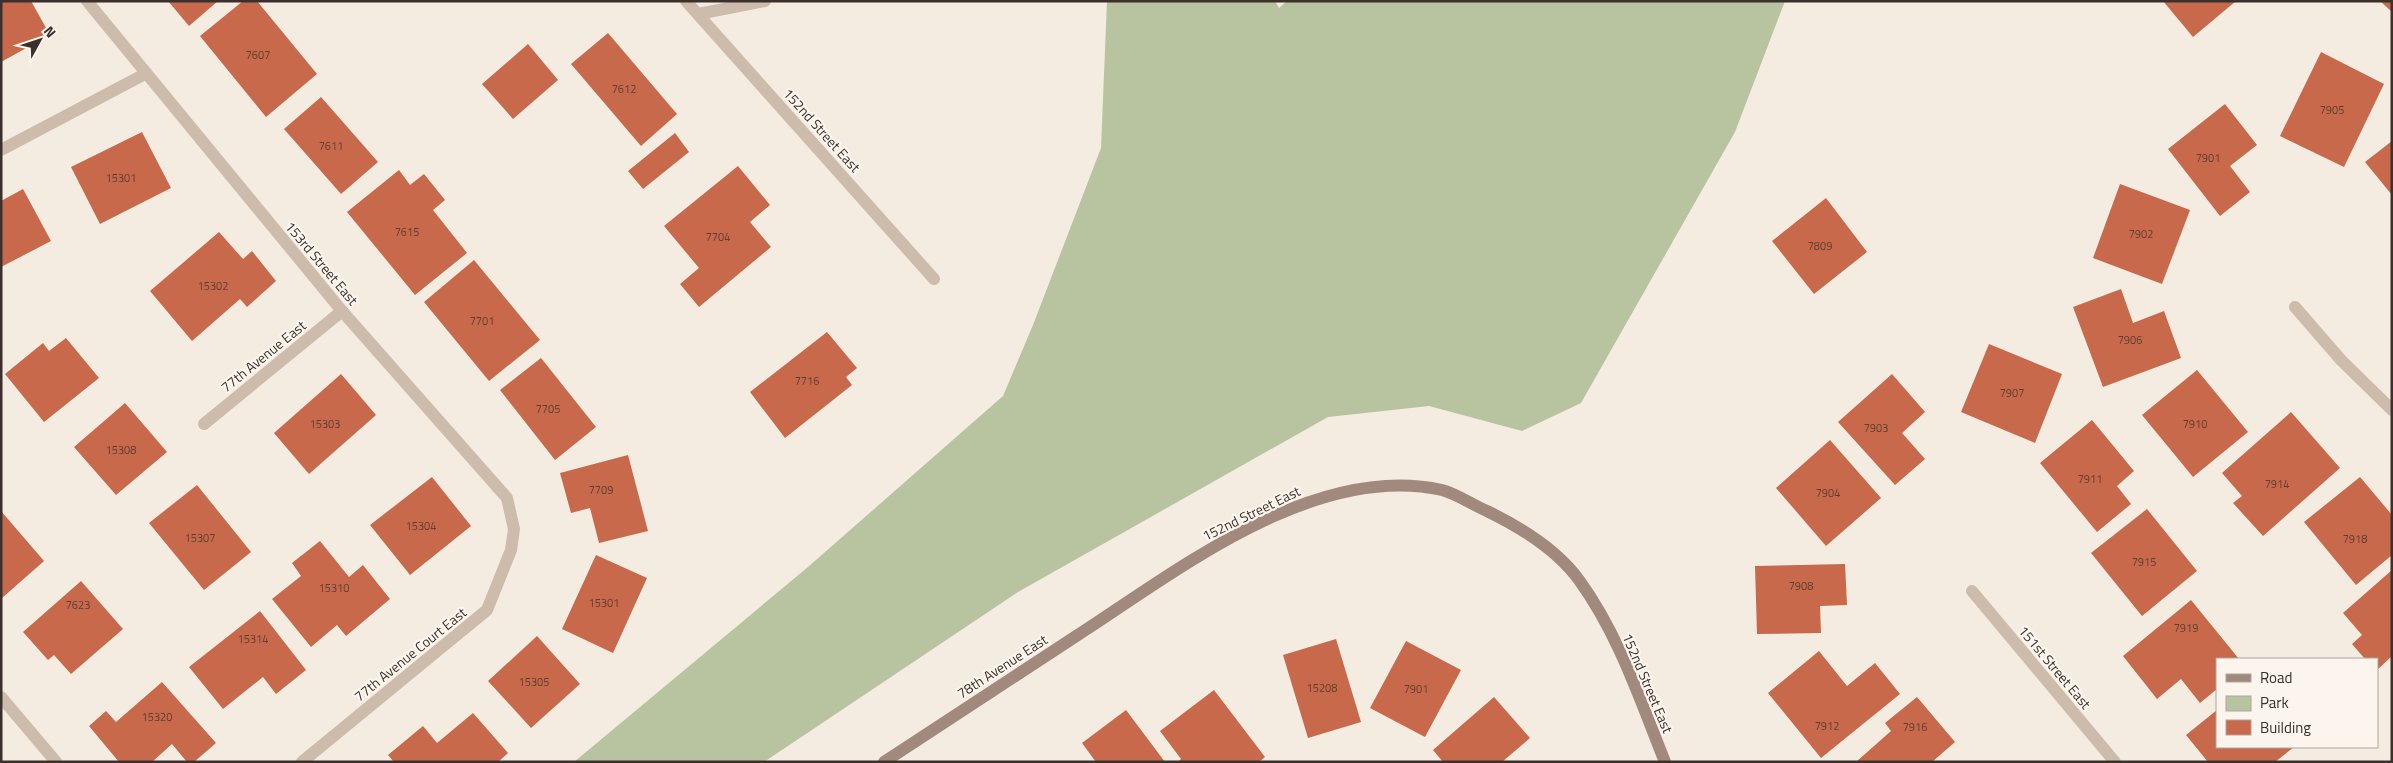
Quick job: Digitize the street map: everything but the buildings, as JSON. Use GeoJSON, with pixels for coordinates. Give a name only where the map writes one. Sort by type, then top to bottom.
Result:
{"type":"FeatureCollection","features":[{"type":"Feature","properties":{"kind":"street","name":"153rd Street East"},"geometry":{"type":"LineString","coordinates":[[86,1],[342,311],[507,498],[514,529],[511,550]]}},
{"type":"Feature","properties":{"kind":"street","name":"152nd Street East"},"geometry":{"type":"LineString","coordinates":[[686,1],[934,279]]}},
{"type":"Feature","properties":{"kind":"street"},"geometry":{"type":"LineString","coordinates":[[698,14],[765,1]]}},
{"type":"Feature","properties":{"kind":"street"},"geometry":{"type":"LineString","coordinates":[[1,150],[145,74]]}},
{"type":"Feature","properties":{"kind":"street"},"geometry":{"type":"LineString","coordinates":[[2295,308],[2341,360],[2392,410]]}},
{"type":"Feature","properties":{"kind":"street","name":"77th Avenue East"},"geometry":{"type":"LineString","coordinates":[[204,424],[342,311]]}},
{"type":"Feature","properties":{"kind":"street","name":"152nd Street East"},"geometry":{"type":"LineString","coordinates":[[1137,596],[1204,554],[1254,526],[1313,500],[1357,489],[1389,487],[1443,490],[1505,520],[1551,553],[1578,579],[1619,645],[1665,762]]}},
{"type":"Feature","properties":{"kind":"street","name":"77th Avenue Court East"},"geometry":{"type":"LineString","coordinates":[[302,762],[487,610],[511,550]]}},
{"type":"Feature","properties":{"kind":"street","name":"151st Street East"},"geometry":{"type":"LineString","coordinates":[[1972,591],[2115,762]]}},
{"type":"Feature","properties":{"kind":"street","name":"78th Avenue East"},"geometry":{"type":"LineString","coordinates":[[884,762],[1137,596]]}},
{"type":"Feature","properties":{"kind":"street"},"geometry":{"type":"LineString","coordinates":[[1,697],[56,762]]}},
{"type":"Feature","properties":{"kind":"green space"},"geometry":{"type":"Polygon","coordinates":[[[1107,1],[1275,1],[1279,8],[1287,1],[1785,1],[1735,132],[1581,403],[1522,431],[1429,406],[1328,417],[1018,592],[764,762],[574,762],[808,567],[1003,396],[1033,325],[1101,148],[1107,1]]]}}]}
